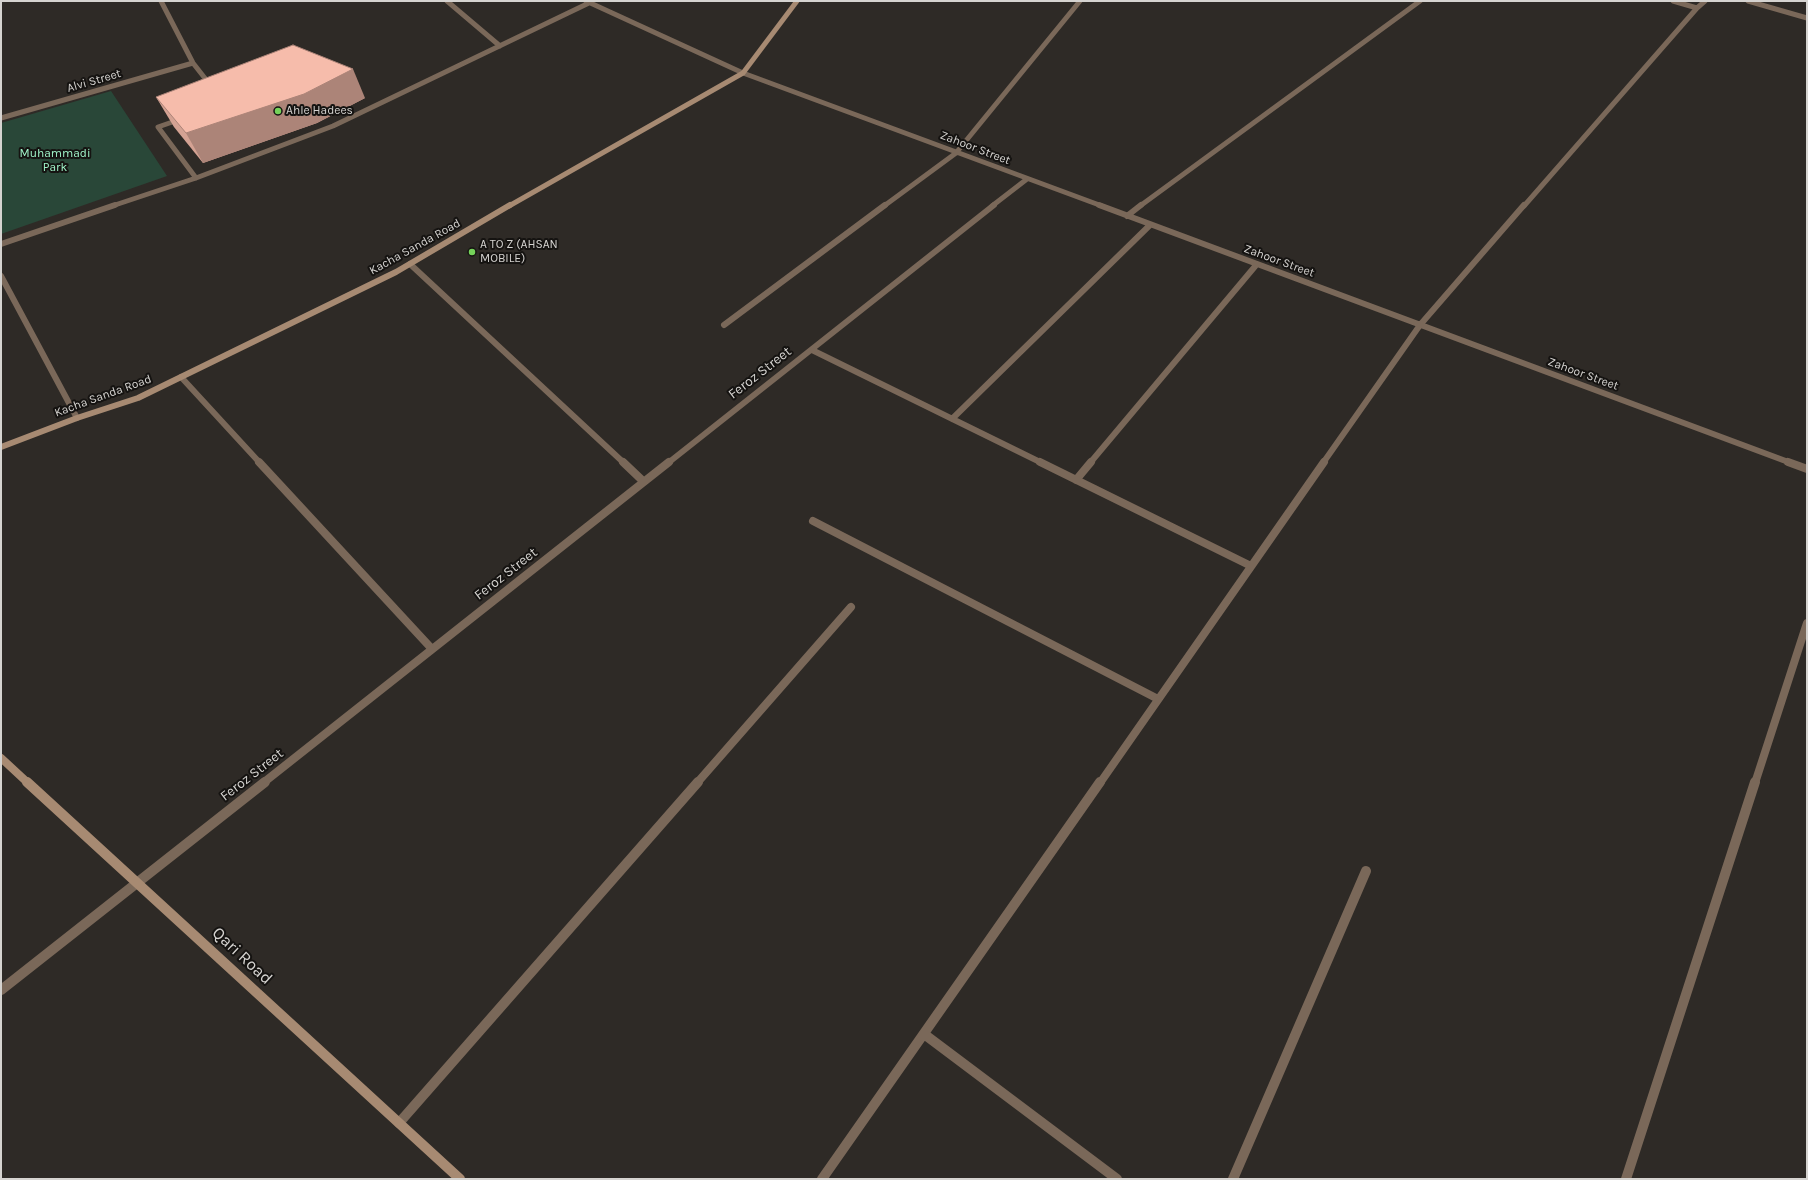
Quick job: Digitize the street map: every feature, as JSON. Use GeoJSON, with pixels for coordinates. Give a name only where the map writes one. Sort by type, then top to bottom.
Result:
{"type":"FeatureCollection","features":[{"type":"Feature","properties":{"kind":"main road","name":"Kacha Sanda Road"},"geometry":{"type":"LineString","coordinates":[[1,447],[77,418],[138,398],[410,264],[623,140],[743,73],[798,1]]}},
{"type":"Feature","properties":{"kind":"main road","name":"Qari Road"},"geometry":{"type":"LineString","coordinates":[[1,758],[138,882],[460,1179]]}},
{"type":"Feature","properties":{"kind":"street"},"geometry":{"type":"LineString","coordinates":[[161,1],[193,63],[215,91]]}},
{"type":"Feature","properties":{"kind":"street"},"geometry":{"type":"LineString","coordinates":[[447,1],[500,46]]}},
{"type":"Feature","properties":{"kind":"street"},"geometry":{"type":"LineString","coordinates":[[724,325],[956,153],[1080,1]]}},
{"type":"Feature","properties":{"kind":"street"},"geometry":{"type":"LineString","coordinates":[[1127,216],[1420,1]]}},
{"type":"Feature","properties":{"kind":"street"},"geometry":{"type":"LineString","coordinates":[[1673,1],[1697,8]]}},
{"type":"Feature","properties":{"kind":"street"},"geometry":{"type":"LineString","coordinates":[[822,1179],[1420,325],[1697,8],[1705,1]]}},
{"type":"Feature","properties":{"kind":"street"},"geometry":{"type":"LineString","coordinates":[[1748,1],[1807,18]]}},
{"type":"Feature","properties":{"kind":"street"},"geometry":{"type":"LineString","coordinates":[[1,244],[196,178],[333,126],[589,2]]}},
{"type":"Feature","properties":{"kind":"street","name":"Zahoor Street"},"geometry":{"type":"LineString","coordinates":[[589,2],[743,73],[1807,469]]}},
{"type":"Feature","properties":{"kind":"street","name":"Alvi Street"},"geometry":{"type":"LineString","coordinates":[[1,118],[193,63]]}},
{"type":"Feature","properties":{"kind":"street"},"geometry":{"type":"LineString","coordinates":[[187,116],[158,127],[196,178]]}},
{"type":"Feature","properties":{"kind":"street","name":"Feroz Street"},"geometry":{"type":"LineString","coordinates":[[1,990],[1027,179]]}},
{"type":"Feature","properties":{"kind":"street"},"geometry":{"type":"LineString","coordinates":[[952,419],[1150,225]]}},
{"type":"Feature","properties":{"kind":"street"},"geometry":{"type":"LineString","coordinates":[[410,264],[644,482]]}},
{"type":"Feature","properties":{"kind":"street"},"geometry":{"type":"LineString","coordinates":[[1076,480],[1257,264]]}},
{"type":"Feature","properties":{"kind":"street"},"geometry":{"type":"LineString","coordinates":[[1,276],[77,418]]}},
{"type":"Feature","properties":{"kind":"street"},"geometry":{"type":"LineString","coordinates":[[812,350],[1251,566]]}},
{"type":"Feature","properties":{"kind":"street"},"geometry":{"type":"LineString","coordinates":[[181,377],[432,649]]}},
{"type":"Feature","properties":{"kind":"street"},"geometry":{"type":"LineString","coordinates":[[813,521],[1158,699]]}},
{"type":"Feature","properties":{"kind":"street"},"geometry":{"type":"LineString","coordinates":[[399,1123],[851,607]]}},
{"type":"Feature","properties":{"kind":"street"},"geometry":{"type":"LineString","coordinates":[[1626,1179],[1807,623]]}},
{"type":"Feature","properties":{"kind":"street"},"geometry":{"type":"LineString","coordinates":[[1233,1179],[1366,871]]}},
{"type":"Feature","properties":{"kind":"street"},"geometry":{"type":"LineString","coordinates":[[924,1034],[1117,1179]]}},
{"type":"Feature","properties":{"kind":"green space","name":"Muhammadi Park"},"geometry":{"type":"Polygon","coordinates":[[[111,91],[167,176],[1,234],[1,123],[111,91]]]}},
{"type":"Feature","properties":{"kind":"building"},"geometry":{"type":"Polygon","coordinates":[[[293,45],[353,69],[304,94],[186,133],[156,97],[293,45]]]}},
{"type":"Feature","properties":{"kind":"place","name":"Ahle Hadees"},"geometry":{"type":"Point","coordinates":[278,111]}},
{"type":"Feature","properties":{"kind":"place","name":"A TO Z (AHSAN MOBILE)"},"geometry":{"type":"Point","coordinates":[472,252]}}]}
